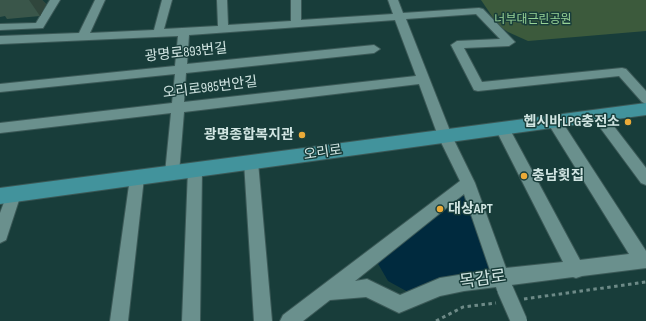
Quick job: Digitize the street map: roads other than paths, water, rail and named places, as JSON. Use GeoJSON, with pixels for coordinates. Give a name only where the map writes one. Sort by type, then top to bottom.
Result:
{"type":"FeatureCollection","features":[{"type":"Feature","properties":{"kind":"main road","name":"오리로"},"geometry":{"type":"LineString","coordinates":[[7,195],[598,116],[646,107]]}},
{"type":"Feature","properties":{"kind":"street"},"geometry":{"type":"LineString","coordinates":[[0,27],[39,26],[54,0]]}},
{"type":"Feature","properties":{"kind":"street"},"geometry":{"type":"LineString","coordinates":[[40,39],[63,0]]}},
{"type":"Feature","properties":{"kind":"street"},"geometry":{"type":"LineString","coordinates":[[82,37],[100,0]]}},
{"type":"Feature","properties":{"kind":"street"},"geometry":{"type":"LineString","coordinates":[[158,33],[167,0]]}},
{"type":"Feature","properties":{"kind":"street"},"geometry":{"type":"LineString","coordinates":[[222,0],[223,28]]}},
{"type":"Feature","properties":{"kind":"street"},"geometry":{"type":"LineString","coordinates":[[296,0],[296,23]]}},
{"type":"Feature","properties":{"kind":"street"},"geometry":{"type":"LineString","coordinates":[[393,0],[400,15],[444,136],[468,183],[506,292],[520,321]]}},
{"type":"Feature","properties":{"kind":"street"},"geometry":{"type":"LineString","coordinates":[[0,40],[184,32],[400,15],[479,11],[509,42],[457,45],[478,88],[622,72],[646,107]]}},
{"type":"Feature","properties":{"kind":"street"},"geometry":{"type":"LineString","coordinates":[[172,173],[184,32]]}},
{"type":"Feature","properties":{"kind":"street","name":"광명로893번길"},"geometry":{"type":"LineString","coordinates":[[0,88],[374,50]]}},
{"type":"Feature","properties":{"kind":"street","name":"오리로985번안길"},"geometry":{"type":"LineString","coordinates":[[0,128],[424,79]]}},
{"type":"Feature","properties":{"kind":"street"},"geometry":{"type":"LineString","coordinates":[[598,116],[646,179]]}},
{"type":"Feature","properties":{"kind":"street"},"geometry":{"type":"LineString","coordinates":[[554,121],[644,261]]}},
{"type":"Feature","properties":{"kind":"street"},"geometry":{"type":"LineString","coordinates":[[502,128],[576,270]]}},
{"type":"Feature","properties":{"kind":"street"},"geometry":{"type":"LineString","coordinates":[[251,162],[263,321]]}},
{"type":"Feature","properties":{"kind":"street"},"geometry":{"type":"LineString","coordinates":[[191,321],[195,170]]}},
{"type":"Feature","properties":{"kind":"street"},"geometry":{"type":"LineString","coordinates":[[119,321],[137,178]]}},
{"type":"Feature","properties":{"kind":"street"},"geometry":{"type":"LineString","coordinates":[[289,321],[468,183]]}},
{"type":"Feature","properties":{"kind":"street"},"geometry":{"type":"LineString","coordinates":[[0,235],[7,195]]}},
{"type":"Feature","properties":{"kind":"street","name":"목감로"},"geometry":{"type":"LineString","coordinates":[[326,292],[367,288],[399,304],[440,287],[506,292],[576,270],[644,261]]}},
{"type":"Feature","properties":{"kind":"water"},"geometry":{"type":"Polygon","coordinates":[[[466,193],[490,270],[408,292],[388,281],[377,262],[466,193]]]}},
{"type":"Feature","properties":{"kind":"place","name":"헵시바LPG충전소"},"geometry":{"type":"Point","coordinates":[628,122]}},
{"type":"Feature","properties":{"kind":"place","name":"광명종합복지관"},"geometry":{"type":"Point","coordinates":[302,135]}},
{"type":"Feature","properties":{"kind":"place","name":"충남횟집"},"geometry":{"type":"Point","coordinates":[524,176]}},
{"type":"Feature","properties":{"kind":"place","name":"대상APT"},"geometry":{"type":"Point","coordinates":[440,209]}},
{"type":"Feature","properties":{"kind":"park label","name":"너부대근린공원"},"geometry":{"type":"Point","coordinates":[533,20]}}]}
